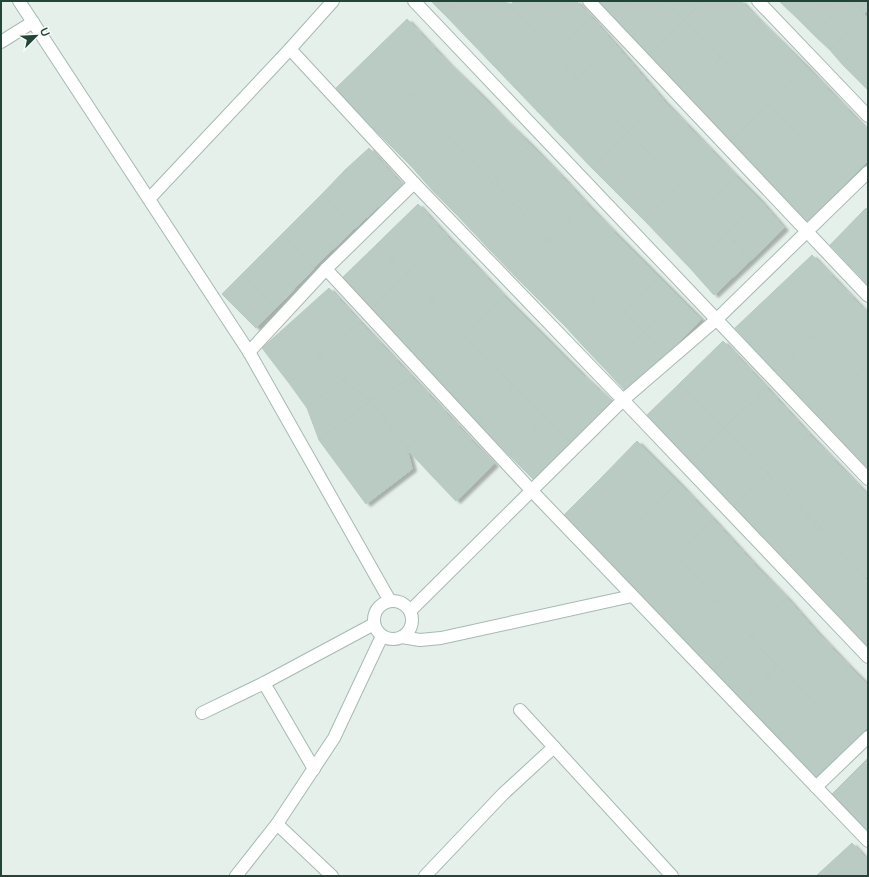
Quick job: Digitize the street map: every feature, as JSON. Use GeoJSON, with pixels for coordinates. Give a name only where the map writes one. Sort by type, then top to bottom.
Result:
{"type":"FeatureCollection","features":[{"type":"Feature","properties":{"kind":"street"},"geometry":{"type":"LineString","coordinates":[[19,1],[249,352],[390,600]]}},
{"type":"Feature","properties":{"kind":"street"},"geometry":{"type":"LineString","coordinates":[[149,199],[333,1]]}},
{"type":"Feature","properties":{"kind":"street"},"geometry":{"type":"LineString","coordinates":[[414,1],[868,479]]}},
{"type":"Feature","properties":{"kind":"street"},"geometry":{"type":"LineString","coordinates":[[589,1],[868,296]]}},
{"type":"Feature","properties":{"kind":"street"},"geometry":{"type":"LineString","coordinates":[[758,1],[868,116]]}},
{"type":"Feature","properties":{"kind":"street"},"geometry":{"type":"LineString","coordinates":[[1,42],[32,22]]}},
{"type":"Feature","properties":{"kind":"street"},"geometry":{"type":"LineString","coordinates":[[290,49],[414,183],[868,657]]}},
{"type":"Feature","properties":{"kind":"street"},"geometry":{"type":"LineString","coordinates":[[410,611],[623,400],[717,319],[806,230],[868,172]]}},
{"type":"Feature","properties":{"kind":"street"},"geometry":{"type":"LineString","coordinates":[[249,352],[326,269],[414,183]]}},
{"type":"Feature","properties":{"kind":"street"},"geometry":{"type":"LineString","coordinates":[[326,269],[531,490],[868,841]]}},
{"type":"Feature","properties":{"kind":"street"},"geometry":{"type":"LineString","coordinates":[[402,637],[420,640],[441,638],[632,596]]}},
{"type":"Feature","properties":{"kind":"street"},"geometry":{"type":"LineString","coordinates":[[390,600],[402,603],[410,611],[412,621],[409,630],[402,637],[396,639],[388,639],[382,636],[378,633],[374,624],[375,611],[384,602],[390,600]]}},
{"type":"Feature","properties":{"kind":"street"},"geometry":{"type":"LineString","coordinates":[[202,713],[264,683],[374,624]]}},
{"type":"Feature","properties":{"kind":"street"},"geometry":{"type":"LineString","coordinates":[[236,876],[277,824],[334,738],[382,636]]}},
{"type":"Feature","properties":{"kind":"street"},"geometry":{"type":"LineString","coordinates":[[264,683],[314,769]]}},
{"type":"Feature","properties":{"kind":"street"},"geometry":{"type":"LineString","coordinates":[[520,710],[672,876]]}},
{"type":"Feature","properties":{"kind":"street"},"geometry":{"type":"LineString","coordinates":[[816,786],[868,738]]}},
{"type":"Feature","properties":{"kind":"street"},"geometry":{"type":"LineString","coordinates":[[425,876],[503,794],[554,747]]}},
{"type":"Feature","properties":{"kind":"street"},"geometry":{"type":"LineString","coordinates":[[277,824],[332,876]]}},
{"type":"Feature","properties":{"kind":"building"},"geometry":{"type":"Polygon","coordinates":[[[431,1],[460,1],[445,15],[431,1]]]}},
{"type":"Feature","properties":{"kind":"building"},"geometry":{"type":"Polygon","coordinates":[[[460,1],[505,1],[509,6],[472,43],[445,15],[460,1]]]}},
{"type":"Feature","properties":{"kind":"building"},"geometry":{"type":"Polygon","coordinates":[[[514,1],[564,1],[534,30],[509,6],[514,1]]]}},
{"type":"Feature","properties":{"kind":"building"},"geometry":{"type":"Polygon","coordinates":[[[564,1],[576,1],[591,17],[554,53],[534,30],[564,1]]]}},
{"type":"Feature","properties":{"kind":"building"},"geometry":{"type":"Polygon","coordinates":[[[596,1],[628,1],[612,17],[596,1]]]}},
{"type":"Feature","properties":{"kind":"building"},"geometry":{"type":"Polygon","coordinates":[[[628,1],[665,1],[684,20],[648,56],[612,17],[628,1]]]}},
{"type":"Feature","properties":{"kind":"building"},"geometry":{"type":"Polygon","coordinates":[[[665,1],[704,1],[684,20],[665,1]]]}},
{"type":"Feature","properties":{"kind":"building"},"geometry":{"type":"Polygon","coordinates":[[[704,1],[741,1],[759,20],[721,58],[684,20],[704,1]]]}},
{"type":"Feature","properties":{"kind":"building"},"geometry":{"type":"Polygon","coordinates":[[[779,1],[813,1],[797,18],[779,1]]]}},
{"type":"Feature","properties":{"kind":"building"},"geometry":{"type":"Polygon","coordinates":[[[813,1],[846,1],[814,35],[797,18],[813,1]]]}},
{"type":"Feature","properties":{"kind":"building"},"geometry":{"type":"Polygon","coordinates":[[[846,1],[852,1],[864,14],[830,50],[814,35],[846,1]]]}},
{"type":"Feature","properties":{"kind":"building"},"geometry":{"type":"Polygon","coordinates":[[[852,1],[868,1],[868,10],[864,14],[852,1]]]}},
{"type":"Feature","properties":{"kind":"building"},"geometry":{"type":"Polygon","coordinates":[[[509,6],[534,30],[495,67],[472,43],[509,6]]]}},
{"type":"Feature","properties":{"kind":"building"},"geometry":{"type":"Polygon","coordinates":[[[864,14],[868,19],[868,38],[842,64],[830,50],[864,14]]]}},
{"type":"Feature","properties":{"kind":"building"},"geometry":{"type":"Polygon","coordinates":[[[591,17],[615,44],[577,78],[554,53],[591,17]]]}},
{"type":"Feature","properties":{"kind":"building"},"geometry":{"type":"Polygon","coordinates":[[[407,19],[448,63],[413,97],[371,54],[407,19]]]}},
{"type":"Feature","properties":{"kind":"building"},"geometry":{"type":"Polygon","coordinates":[[[684,20],[721,58],[684,94],[648,56],[684,20]]]}},
{"type":"Feature","properties":{"kind":"building"},"geometry":{"type":"Polygon","coordinates":[[[759,20],[806,66],[767,104],[721,58],[759,20]]]}},
{"type":"Feature","properties":{"kind":"building"},"geometry":{"type":"Polygon","coordinates":[[[534,30],[554,53],[517,90],[495,67],[534,30]]]}},
{"type":"Feature","properties":{"kind":"building"},"geometry":{"type":"Polygon","coordinates":[[[868,38],[868,74],[860,82],[842,64],[868,38]]]}},
{"type":"Feature","properties":{"kind":"building"},"geometry":{"type":"Polygon","coordinates":[[[615,44],[639,72],[603,106],[577,78],[615,44]]]}},
{"type":"Feature","properties":{"kind":"building"},"geometry":{"type":"Polygon","coordinates":[[[554,53],[577,78],[540,114],[517,90],[554,53]]]}},
{"type":"Feature","properties":{"kind":"building"},"geometry":{"type":"Polygon","coordinates":[[[371,54],[413,97],[377,132],[335,89],[371,54]]]}},
{"type":"Feature","properties":{"kind":"building"},"geometry":{"type":"Polygon","coordinates":[[[721,58],[767,104],[730,142],[684,94],[721,58]]]}},
{"type":"Feature","properties":{"kind":"building"},"geometry":{"type":"Polygon","coordinates":[[[448,63],[482,96],[445,133],[413,97],[448,63]]]}},
{"type":"Feature","properties":{"kind":"building"},"geometry":{"type":"Polygon","coordinates":[[[806,66],[848,110],[811,146],[767,104],[806,66]]]}},
{"type":"Feature","properties":{"kind":"building"},"geometry":{"type":"Polygon","coordinates":[[[639,72],[663,100],[628,132],[603,106],[639,72]]]}},
{"type":"Feature","properties":{"kind":"building"},"geometry":{"type":"Polygon","coordinates":[[[868,74],[868,90],[860,82],[868,74]]]}},
{"type":"Feature","properties":{"kind":"building"},"geometry":{"type":"Polygon","coordinates":[[[577,78],[603,106],[566,141],[540,114],[577,78]]]}},
{"type":"Feature","properties":{"kind":"building"},"geometry":{"type":"Polygon","coordinates":[[[482,96],[504,119],[467,155],[445,133],[482,96]]]}},
{"type":"Feature","properties":{"kind":"building"},"geometry":{"type":"Polygon","coordinates":[[[413,97],[445,133],[411,166],[377,132],[413,97]]]}},
{"type":"Feature","properties":{"kind":"building"},"geometry":{"type":"Polygon","coordinates":[[[663,100],[687,125],[653,158],[628,132],[663,100]]]}},
{"type":"Feature","properties":{"kind":"building"},"geometry":{"type":"Polygon","coordinates":[[[767,104],[811,146],[772,185],[730,142],[767,104]]]}},
{"type":"Feature","properties":{"kind":"building"},"geometry":{"type":"Polygon","coordinates":[[[603,106],[628,132],[592,168],[566,141],[603,106]]]}},
{"type":"Feature","properties":{"kind":"building"},"geometry":{"type":"Polygon","coordinates":[[[848,110],[868,131],[868,161],[847,182],[811,146],[848,110]]]}},
{"type":"Feature","properties":{"kind":"building"},"geometry":{"type":"Polygon","coordinates":[[[504,119],[530,144],[493,182],[467,155],[504,119]]]}},
{"type":"Feature","properties":{"kind":"building"},"geometry":{"type":"Polygon","coordinates":[[[687,125],[712,151],[678,185],[653,158],[687,125]]]}},
{"type":"Feature","properties":{"kind":"building"},"geometry":{"type":"Polygon","coordinates":[[[628,132],[653,158],[618,194],[592,168],[628,132]]]}},
{"type":"Feature","properties":{"kind":"building"},"geometry":{"type":"Polygon","coordinates":[[[445,133],[467,155],[433,191],[411,166],[445,133]]]}},
{"type":"Feature","properties":{"kind":"building"},"geometry":{"type":"Polygon","coordinates":[[[530,144],[562,177],[524,214],[493,182],[530,144]]]}},
{"type":"Feature","properties":{"kind":"building"},"geometry":{"type":"Polygon","coordinates":[[[811,146],[847,182],[807,221],[772,185],[811,146]]]}},
{"type":"Feature","properties":{"kind":"building"},"geometry":{"type":"Polygon","coordinates":[[[369,148],[402,185],[378,207],[345,170],[369,148]]]}},
{"type":"Feature","properties":{"kind":"building"},"geometry":{"type":"Polygon","coordinates":[[[712,151],[736,176],[703,208],[678,185],[712,151]]]}},
{"type":"Feature","properties":{"kind":"building"},"geometry":{"type":"Polygon","coordinates":[[[467,155],[493,182],[457,215],[433,191],[467,155]]]}},
{"type":"Feature","properties":{"kind":"building"},"geometry":{"type":"Polygon","coordinates":[[[653,158],[678,185],[644,220],[618,194],[653,158]]]}},
{"type":"Feature","properties":{"kind":"building"},"geometry":{"type":"Polygon","coordinates":[[[345,170],[378,207],[355,228],[322,194],[345,170]]]}},
{"type":"Feature","properties":{"kind":"building"},"geometry":{"type":"Polygon","coordinates":[[[736,176],[759,199],[727,233],[703,208],[736,176]]]}},
{"type":"Feature","properties":{"kind":"building"},"geometry":{"type":"Polygon","coordinates":[[[562,177],[586,203],[549,239],[524,214],[562,177]]]}},
{"type":"Feature","properties":{"kind":"building"},"geometry":{"type":"Polygon","coordinates":[[[493,182],[524,214],[489,249],[457,215],[493,182]]]}},
{"type":"Feature","properties":{"kind":"building"},"geometry":{"type":"Polygon","coordinates":[[[678,185],[703,208],[667,244],[644,220],[678,185]]]}},
{"type":"Feature","properties":{"kind":"building"},"geometry":{"type":"Polygon","coordinates":[[[322,194],[355,228],[333,249],[301,215],[322,194]]]}},
{"type":"Feature","properties":{"kind":"building"},"geometry":{"type":"Polygon","coordinates":[[[759,199],[784,228],[751,260],[727,233],[759,199]]]}},
{"type":"Feature","properties":{"kind":"building"},"geometry":{"type":"Polygon","coordinates":[[[586,203],[614,232],[579,268],[549,239],[586,203]]]}},
{"type":"Feature","properties":{"kind":"building"},"geometry":{"type":"Polygon","coordinates":[[[418,204],[447,236],[406,274],[377,244],[418,204]]]}},
{"type":"Feature","properties":{"kind":"building"},"geometry":{"type":"Polygon","coordinates":[[[703,208],[727,233],[690,268],[667,244],[703,208]]]}},
{"type":"Feature","properties":{"kind":"building"},"geometry":{"type":"Polygon","coordinates":[[[866,208],[868,211],[868,285],[830,245],[866,208]]]}},
{"type":"Feature","properties":{"kind":"building"},"geometry":{"type":"Polygon","coordinates":[[[524,214],[549,239],[514,275],[489,249],[524,214]]]}},
{"type":"Feature","properties":{"kind":"building"},"geometry":{"type":"Polygon","coordinates":[[[301,215],[333,249],[314,268],[282,234],[301,215]]]}},
{"type":"Feature","properties":{"kind":"building"},"geometry":{"type":"Polygon","coordinates":[[[614,232],[637,255],[602,291],[579,268],[614,232]]]}},
{"type":"Feature","properties":{"kind":"building"},"geometry":{"type":"Polygon","coordinates":[[[727,233],[751,260],[714,295],[690,268],[727,233]]]}},
{"type":"Feature","properties":{"kind":"building"},"geometry":{"type":"Polygon","coordinates":[[[282,234],[314,268],[294,289],[261,255],[282,234]]]}},
{"type":"Feature","properties":{"kind":"building"},"geometry":{"type":"Polygon","coordinates":[[[447,236],[471,261],[431,301],[406,274],[447,236]]]}},
{"type":"Feature","properties":{"kind":"building"},"geometry":{"type":"Polygon","coordinates":[[[549,239],[579,268],[542,303],[514,275],[549,239]]]}},
{"type":"Feature","properties":{"kind":"building"},"geometry":{"type":"Polygon","coordinates":[[[377,244],[406,274],[371,309],[341,279],[377,244]]]}},
{"type":"Feature","properties":{"kind":"building"},"geometry":{"type":"Polygon","coordinates":[[[261,255],[294,289],[276,308],[242,274],[261,255]]]}},
{"type":"Feature","properties":{"kind":"building"},"geometry":{"type":"Polygon","coordinates":[[[637,255],[659,277],[623,312],[602,291],[637,255]]]}},
{"type":"Feature","properties":{"kind":"building"},"geometry":{"type":"Polygon","coordinates":[[[812,255],[853,298],[813,336],[772,293],[812,255]]]}},
{"type":"Feature","properties":{"kind":"building"},"geometry":{"type":"Polygon","coordinates":[[[471,261],[504,296],[464,335],[431,301],[471,261]]]}},
{"type":"Feature","properties":{"kind":"building"},"geometry":{"type":"Polygon","coordinates":[[[579,268],[602,291],[565,326],[542,303],[579,268]]]}},
{"type":"Feature","properties":{"kind":"building"},"geometry":{"type":"Polygon","coordinates":[[[242,274],[276,308],[256,328],[222,294],[242,274]]]}},
{"type":"Feature","properties":{"kind":"building"},"geometry":{"type":"Polygon","coordinates":[[[406,274],[431,301],[394,335],[371,309],[406,274]]]}},
{"type":"Feature","properties":{"kind":"building"},"geometry":{"type":"Polygon","coordinates":[[[659,277],[678,296],[644,332],[623,312],[659,277]]]}},
{"type":"Feature","properties":{"kind":"building"},"geometry":{"type":"Polygon","coordinates":[[[329,288],[360,322],[320,356],[289,324],[329,288]]]}},
{"type":"Feature","properties":{"kind":"building"},"geometry":{"type":"Polygon","coordinates":[[[602,291],[623,312],[585,348],[565,326],[602,291]]]}},
{"type":"Feature","properties":{"kind":"building"},"geometry":{"type":"Polygon","coordinates":[[[772,293],[813,336],[775,371],[735,328],[772,293]]]}},
{"type":"Feature","properties":{"kind":"building"},"geometry":{"type":"Polygon","coordinates":[[[504,296],[527,319],[486,360],[464,335],[504,296]]]}},
{"type":"Feature","properties":{"kind":"building"},"geometry":{"type":"Polygon","coordinates":[[[678,296],[701,319],[667,354],[644,332],[678,296]]]}},
{"type":"Feature","properties":{"kind":"building"},"geometry":{"type":"Polygon","coordinates":[[[853,298],[868,314],[868,365],[852,379],[813,336],[853,298]]]}},
{"type":"Feature","properties":{"kind":"building"},"geometry":{"type":"Polygon","coordinates":[[[431,301],[464,335],[428,371],[394,335],[431,301]]]}},
{"type":"Feature","properties":{"kind":"building"},"geometry":{"type":"Polygon","coordinates":[[[623,312],[644,332],[605,369],[585,348],[623,312]]]}},
{"type":"Feature","properties":{"kind":"building"},"geometry":{"type":"Polygon","coordinates":[[[527,319],[553,345],[514,386],[486,360],[527,319]]]}},
{"type":"Feature","properties":{"kind":"building"},"geometry":{"type":"Polygon","coordinates":[[[360,322],[382,345],[342,380],[320,356],[360,322]]]}},
{"type":"Feature","properties":{"kind":"building"},"geometry":{"type":"Polygon","coordinates":[[[289,324],[320,356],[289,383],[262,348],[289,324]]]}},
{"type":"Feature","properties":{"kind":"building"},"geometry":{"type":"Polygon","coordinates":[[[644,332],[667,354],[627,393],[605,369],[644,332]]]}},
{"type":"Feature","properties":{"kind":"building"},"geometry":{"type":"Polygon","coordinates":[[[464,335],[486,360],[451,395],[428,371],[464,335]]]}},
{"type":"Feature","properties":{"kind":"building"},"geometry":{"type":"Polygon","coordinates":[[[813,336],[852,379],[816,414],[775,371],[813,336]]]}},
{"type":"Feature","properties":{"kind":"building"},"geometry":{"type":"Polygon","coordinates":[[[723,341],[767,388],[724,428],[680,383],[723,341]]]}},
{"type":"Feature","properties":{"kind":"building"},"geometry":{"type":"Polygon","coordinates":[[[382,345],[412,377],[371,401],[342,380],[382,345]]]}},
{"type":"Feature","properties":{"kind":"building"},"geometry":{"type":"Polygon","coordinates":[[[553,345],[585,377],[545,417],[514,386],[553,345]]]}},
{"type":"Feature","properties":{"kind":"building"},"geometry":{"type":"Polygon","coordinates":[[[320,356],[342,380],[307,408],[289,383],[320,356]]]}},
{"type":"Feature","properties":{"kind":"building"},"geometry":{"type":"Polygon","coordinates":[[[486,360],[514,386],[478,423],[451,395],[486,360]]]}},
{"type":"Feature","properties":{"kind":"building"},"geometry":{"type":"Polygon","coordinates":[[[868,365],[868,396],[852,379],[868,365]]]}},
{"type":"Feature","properties":{"kind":"building"},"geometry":{"type":"Polygon","coordinates":[[[412,377],[446,413],[407,449],[371,401],[412,377]]]}},
{"type":"Feature","properties":{"kind":"building"},"geometry":{"type":"Polygon","coordinates":[[[585,377],[615,405],[574,446],[545,417],[585,377]]]}},
{"type":"Feature","properties":{"kind":"building"},"geometry":{"type":"Polygon","coordinates":[[[852,379],[868,396],[868,452],[859,460],[816,414],[852,379]]]}},
{"type":"Feature","properties":{"kind":"building"},"geometry":{"type":"Polygon","coordinates":[[[342,380],[371,401],[319,440],[307,408],[342,380]]]}},
{"type":"Feature","properties":{"kind":"building"},"geometry":{"type":"Polygon","coordinates":[[[680,383],[724,428],[690,462],[646,416],[680,383]]]}},
{"type":"Feature","properties":{"kind":"building"},"geometry":{"type":"Polygon","coordinates":[[[514,386],[545,417],[509,455],[478,423],[514,386]]]}},
{"type":"Feature","properties":{"kind":"building"},"geometry":{"type":"Polygon","coordinates":[[[767,388],[809,434],[768,474],[724,428],[767,388]]]}},
{"type":"Feature","properties":{"kind":"building"},"geometry":{"type":"Polygon","coordinates":[[[371,401],[407,449],[412,469],[366,504],[319,440],[371,401]]]}},
{"type":"Feature","properties":{"kind":"building"},"geometry":{"type":"Polygon","coordinates":[[[446,413],[471,440],[433,477],[407,449],[446,413]]]}},
{"type":"Feature","properties":{"kind":"building"},"geometry":{"type":"Polygon","coordinates":[[[545,417],[574,446],[536,482],[509,455],[545,417]]]}},
{"type":"Feature","properties":{"kind":"building"},"geometry":{"type":"Polygon","coordinates":[[[724,428],[768,474],[733,507],[690,462],[724,428]]]}},
{"type":"Feature","properties":{"kind":"building"},"geometry":{"type":"Polygon","coordinates":[[[809,434],[860,487],[819,527],[768,474],[809,434]]]}},
{"type":"Feature","properties":{"kind":"building"},"geometry":{"type":"Polygon","coordinates":[[[471,440],[494,464],[456,501],[433,477],[471,440]]]}},
{"type":"Feature","properties":{"kind":"building"},"geometry":{"type":"Polygon","coordinates":[[[637,441],[678,482],[640,519],[600,479],[637,441]]]}},
{"type":"Feature","properties":{"kind":"building"},"geometry":{"type":"Polygon","coordinates":[[[868,452],[868,470],[859,460],[868,452]]]}},
{"type":"Feature","properties":{"kind":"building"},"geometry":{"type":"Polygon","coordinates":[[[768,474],[819,527],[785,561],[733,507],[768,474]]]}},
{"type":"Feature","properties":{"kind":"building"},"geometry":{"type":"Polygon","coordinates":[[[600,479],[640,519],[603,555],[564,515],[600,479]]]}},
{"type":"Feature","properties":{"kind":"building"},"geometry":{"type":"Polygon","coordinates":[[[678,482],[713,519],[676,555],[640,519],[678,482]]]}},
{"type":"Feature","properties":{"kind":"building"},"geometry":{"type":"Polygon","coordinates":[[[860,487],[868,496],[868,576],[865,578],[819,527],[860,487]]]}},
{"type":"Feature","properties":{"kind":"building"},"geometry":{"type":"Polygon","coordinates":[[[640,519],[676,555],[636,590],[603,555],[640,519]]]}},
{"type":"Feature","properties":{"kind":"building"},"geometry":{"type":"Polygon","coordinates":[[[713,519],[754,564],[717,599],[676,555],[713,519]]]}},
{"type":"Feature","properties":{"kind":"building"},"geometry":{"type":"Polygon","coordinates":[[[819,527],[865,578],[832,611],[785,561],[819,527]]]}},
{"type":"Feature","properties":{"kind":"building"},"geometry":{"type":"Polygon","coordinates":[[[676,555],[717,599],[678,636],[636,590],[676,555]]]}},
{"type":"Feature","properties":{"kind":"building"},"geometry":{"type":"Polygon","coordinates":[[[754,564],[787,598],[750,636],[717,599],[754,564]]]}},
{"type":"Feature","properties":{"kind":"building"},"geometry":{"type":"Polygon","coordinates":[[[865,578],[868,581],[868,647],[832,611],[865,578]]]}},
{"type":"Feature","properties":{"kind":"building"},"geometry":{"type":"Polygon","coordinates":[[[787,598],[815,630],[777,666],[750,636],[787,598]]]}},
{"type":"Feature","properties":{"kind":"building"},"geometry":{"type":"Polygon","coordinates":[[[717,599],[750,636],[711,673],[678,636],[717,599]]]}},
{"type":"Feature","properties":{"kind":"building"},"geometry":{"type":"Polygon","coordinates":[[[815,630],[849,666],[814,702],[777,666],[815,630]]]}},
{"type":"Feature","properties":{"kind":"building"},"geometry":{"type":"Polygon","coordinates":[[[750,636],[777,666],[742,702],[711,673],[750,636]]]}},
{"type":"Feature","properties":{"kind":"building"},"geometry":{"type":"Polygon","coordinates":[[[777,666],[814,702],[777,738],[742,702],[777,666]]]}},
{"type":"Feature","properties":{"kind":"building"},"geometry":{"type":"Polygon","coordinates":[[[849,666],[868,685],[868,727],[852,743],[814,702],[849,666]]]}},
{"type":"Feature","properties":{"kind":"building"},"geometry":{"type":"Polygon","coordinates":[[[814,702],[852,743],[815,778],[777,738],[814,702]]]}},
{"type":"Feature","properties":{"kind":"building"},"geometry":{"type":"Polygon","coordinates":[[[867,759],[868,760],[868,832],[831,795],[867,759]]]}},
{"type":"Feature","properties":{"kind":"building"},"geometry":{"type":"Polygon","coordinates":[[[852,843],[868,861],[868,876],[816,876],[852,843]]]}}]}
